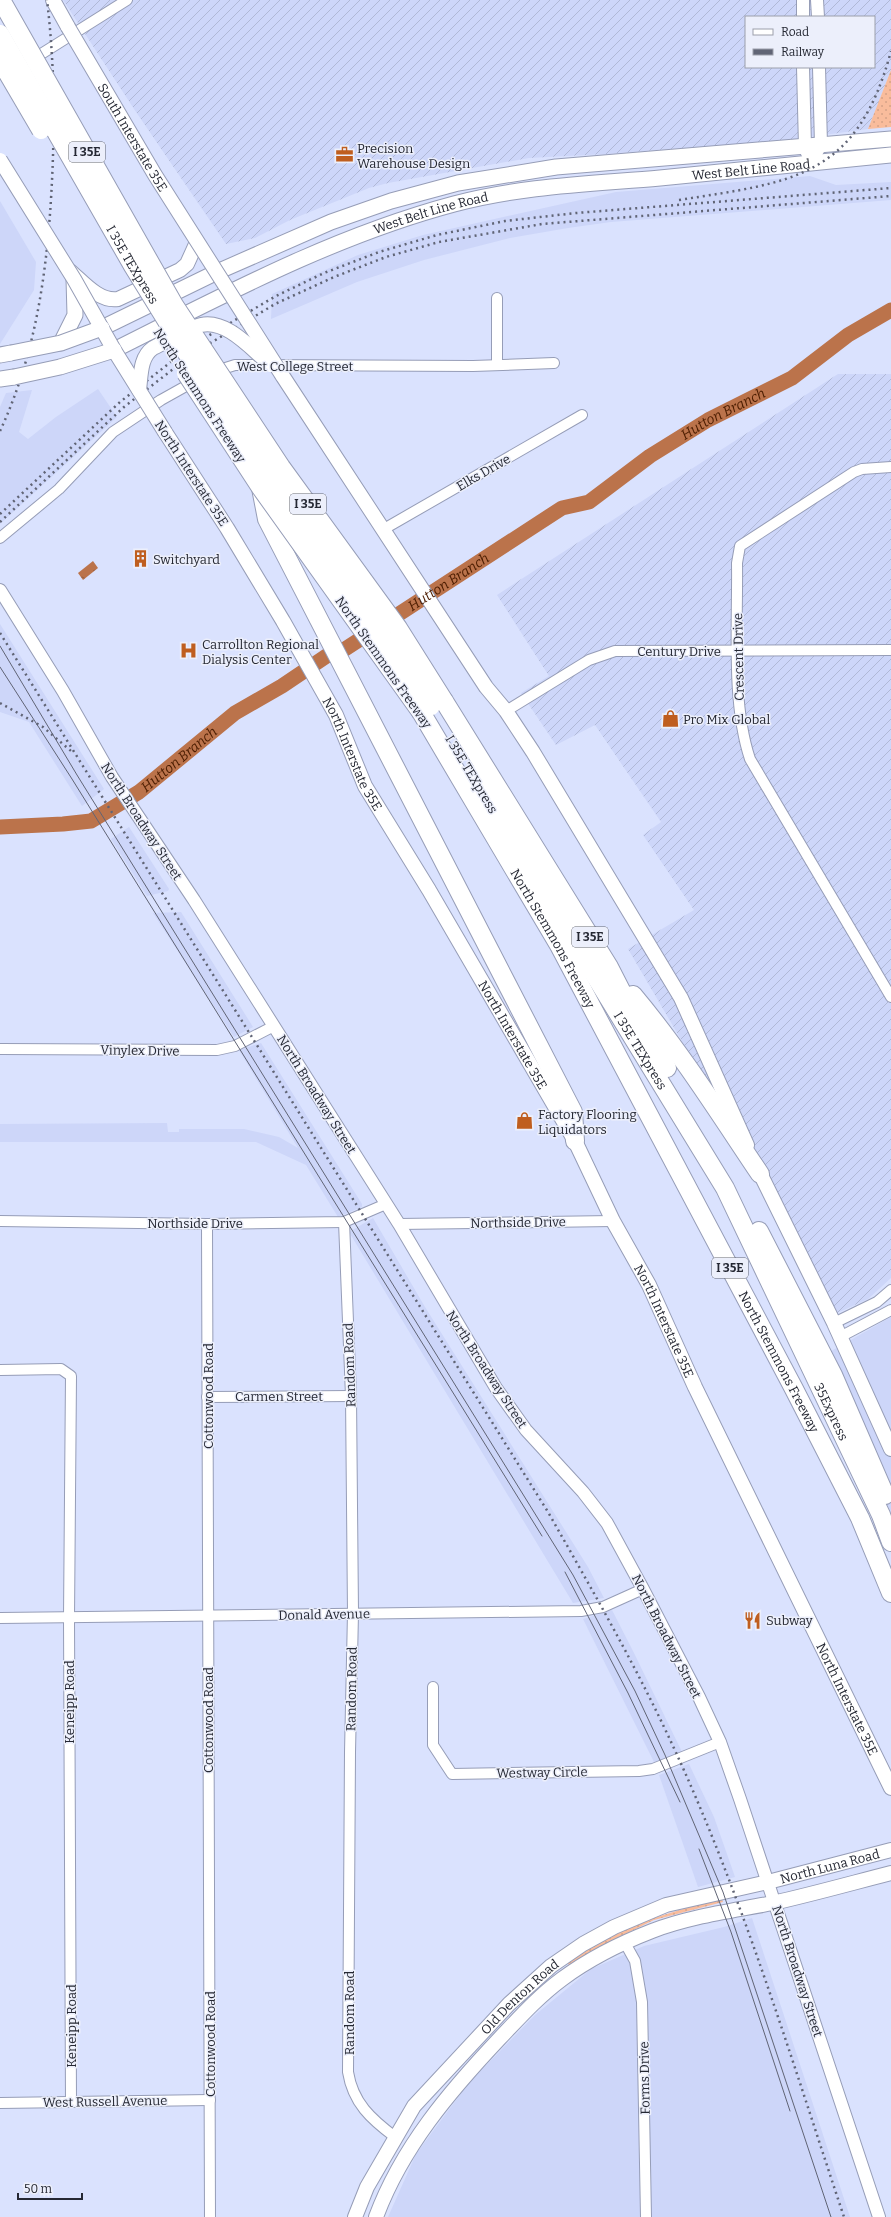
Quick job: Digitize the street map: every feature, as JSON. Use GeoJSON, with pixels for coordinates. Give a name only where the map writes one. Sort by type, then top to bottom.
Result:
{"type":"FeatureCollection","features":[{"type":"Feature","properties":{"kind":"highway","name":"North Stemmons Freeway"},"geometry":{"type":"LineString","coordinates":[[1,0],[174,305],[280,468],[398,628],[432,706],[798,1395],[860,1518],[891,1593]]}},
{"type":"Feature","properties":{"kind":"highway","name":"I 35E TEXpress"},"geometry":{"type":"LineString","coordinates":[[0,34],[133,266],[186,352],[432,706],[725,1188],[771,1283]]}},
{"type":"Feature","properties":{"kind":"highway","name":"North Stemmons Freeway"},"geometry":{"type":"LineString","coordinates":[[0,60],[151,320],[261,488],[432,706],[610,967],[630,1006],[730,1176],[788,1286],[833,1375],[891,1511]]}},
{"type":"Feature","properties":{"kind":"highway"},"geometry":{"type":"LineString","coordinates":[[261,488],[267,520],[381,737],[573,1112],[575,1141]]}},
{"type":"Feature","properties":{"kind":"highway"},"geometry":{"type":"LineString","coordinates":[[610,967],[651,1017],[760,1174]]}},
{"type":"Feature","properties":{"kind":"highway","name":"35Express"},"geometry":{"type":"LineString","coordinates":[[771,1283],[881,1515],[891,1542]]}},
{"type":"Feature","properties":{"kind":"main road","name":"South Interstate 35E"},"geometry":{"type":"LineString","coordinates":[[53,0],[112,103],[217,272]]}},
{"type":"Feature","properties":{"kind":"main road","name":"West Belt Line Road"},"geometry":{"type":"LineString","coordinates":[[0,355],[61,343],[102,328],[217,272],[331,222],[374,206],[469,181],[578,165],[891,139]]}},
{"type":"Feature","properties":{"kind":"main road","name":"West Belt Line Road"},"geometry":{"type":"LineString","coordinates":[[0,379],[47,371],[114,350],[229,292],[356,235],[419,214],[473,200],[519,191],[591,183],[810,164],[891,155]]}},
{"type":"Feature","properties":{"kind":"main road"},"geometry":{"type":"LineString","coordinates":[[0,160],[72,275],[102,328]]}},
{"type":"Feature","properties":{"kind":"main road"},"geometry":{"type":"LineString","coordinates":[[516,173],[519,191]]}},
{"type":"Feature","properties":{"kind":"main road"},"geometry":{"type":"LineString","coordinates":[[72,275],[100,296],[108,299],[118,299],[180,270],[187,264],[197,242]]}},
{"type":"Feature","properties":{"kind":"main road"},"geometry":{"type":"LineString","coordinates":[[217,272],[282,375],[486,687],[506,711],[597,855],[681,998],[760,1174],[834,1323],[891,1449]]}},
{"type":"Feature","properties":{"kind":"main road"},"geometry":{"type":"LineString","coordinates":[[61,343],[75,315],[72,275]]}},
{"type":"Feature","properties":{"kind":"main road"},"geometry":{"type":"LineString","coordinates":[[139,390],[147,354],[195,327],[207,324],[226,328],[282,375]]}},
{"type":"Feature","properties":{"kind":"main road","name":"North Interstate 35E"},"geometry":{"type":"LineString","coordinates":[[102,328],[139,390],[228,528],[295,642],[329,703],[365,786],[429,890],[575,1141],[612,1221],[648,1285],[695,1387],[891,1788]]}},
{"type":"Feature","properties":{"kind":"main road","name":"North Luna Road"},"geometry":{"type":"LineString","coordinates":[[768,1882],[888,1851]]}},
{"type":"Feature","properties":{"kind":"main road","name":"North Luna Road"},"geometry":{"type":"LineString","coordinates":[[775,1902],[891,1872]]}},
{"type":"Feature","properties":{"kind":"main road","name":"Old Denton Road"},"geometry":{"type":"LineString","coordinates":[[355,2217],[367,2187],[410,2111],[436,2080],[509,2004],[551,1966],[583,1944],[614,1927],[666,1905],[768,1882]]}},
{"type":"Feature","properties":{"kind":"main road","name":"Old Denton Road"},"geometry":{"type":"LineString","coordinates":[[376,2217],[403,2160],[429,2118],[483,2056],[530,2007],[562,1979],[591,1960],[625,1943],[682,1922],[775,1902]]}},
{"type":"Feature","properties":{"kind":"main road"},"geometry":{"type":"LineString","coordinates":[[551,1966],[562,1979]]}},
{"type":"Feature","properties":{"kind":"street"},"geometry":{"type":"LineString","coordinates":[[0,80],[127,0]]}},
{"type":"Feature","properties":{"kind":"street"},"geometry":{"type":"LineString","coordinates":[[803,0],[803,16],[818,15],[817,0]]}},
{"type":"Feature","properties":{"kind":"street"},"geometry":{"type":"LineString","coordinates":[[803,68],[805,147],[810,164]]}},
{"type":"Feature","properties":{"kind":"street"},"geometry":{"type":"LineString","coordinates":[[810,164],[821,145],[819,68]]}},
{"type":"Feature","properties":{"kind":"street"},"geometry":{"type":"LineString","coordinates":[[497,298],[497,365]]}},
{"type":"Feature","properties":{"kind":"street","name":"West College Street"},"geometry":{"type":"LineString","coordinates":[[0,538],[59,489],[113,432],[161,400],[216,370],[236,365],[497,365],[554,363]]}},
{"type":"Feature","properties":{"kind":"street","name":"Elks Drive"},"geometry":{"type":"LineString","coordinates":[[384,530],[582,415]]}},
{"type":"Feature","properties":{"kind":"street","name":"Crescent Drive"},"geometry":{"type":"LineString","coordinates":[[891,467],[862,469],[854,472],[740,546],[737,563],[741,726],[750,759],[891,997]]}},
{"type":"Feature","properties":{"kind":"street","name":"North Broadway Street"},"geometry":{"type":"LineString","coordinates":[[0,590],[63,691],[112,777],[194,900],[399,1224],[506,1403],[526,1430],[583,1492],[607,1523],[643,1589],[720,1742],[775,1902],[879,2217]]}},
{"type":"Feature","properties":{"kind":"street","name":"Century Drive"},"geometry":{"type":"LineString","coordinates":[[506,711],[588,660],[615,651],[891,650]]}},
{"type":"Feature","properties":{"kind":"street","name":"Vinylex Drive"},"geometry":{"type":"LineString","coordinates":[[0,1049],[217,1050],[235,1046],[274,1026]]}},
{"type":"Feature","properties":{"kind":"street","name":"Northside Drive"},"geometry":{"type":"LineString","coordinates":[[0,1221],[207,1224],[344,1222],[386,1204]]}},
{"type":"Feature","properties":{"kind":"street","name":"Northside Drive"},"geometry":{"type":"LineString","coordinates":[[399,1224],[612,1221]]}},
{"type":"Feature","properties":{"kind":"street","name":"Random Road"},"geometry":{"type":"LineString","coordinates":[[344,1222],[351,1396],[353,1613],[350,1759],[348,2072],[353,2091],[365,2113],[395,2137]]}},
{"type":"Feature","properties":{"kind":"street","name":"Cottonwood Road"},"geometry":{"type":"LineString","coordinates":[[207,1224],[210,2217]]}},
{"type":"Feature","properties":{"kind":"street"},"geometry":{"type":"LineString","coordinates":[[834,1323],[877,1302],[891,1290]]}},
{"type":"Feature","properties":{"kind":"street"},"geometry":{"type":"LineString","coordinates":[[840,1337],[891,1310]]}},
{"type":"Feature","properties":{"kind":"street","name":"Keneipp Road"},"geometry":{"type":"LineString","coordinates":[[0,1370],[62,1369],[70,1376],[69,1618],[71,2102]]}},
{"type":"Feature","properties":{"kind":"street","name":"Carmen Street"},"geometry":{"type":"LineString","coordinates":[[208,1397],[351,1396]]}},
{"type":"Feature","properties":{"kind":"street","name":"Donald Avenue"},"geometry":{"type":"LineString","coordinates":[[0,1618],[581,1611],[603,1607],[643,1589]]}},
{"type":"Feature","properties":{"kind":"street","name":"Westway Circle"},"geometry":{"type":"LineString","coordinates":[[433,1687],[433,1745],[452,1774],[640,1771],[653,1768],[720,1742]]}},
{"type":"Feature","properties":{"kind":"street","name":"Forms Drive"},"geometry":{"type":"LineString","coordinates":[[625,1943],[635,1961],[642,2002],[646,2217]]}},
{"type":"Feature","properties":{"kind":"street","name":"West Russell Avenue"},"geometry":{"type":"LineString","coordinates":[[0,2102],[210,2100]]}},
{"type":"Feature","properties":{"kind":"shaded area"},"geometry":{"type":"Polygon","coordinates":[[[63,0],[891,0],[891,70],[868,129],[787,140],[606,154],[529,158],[388,183],[369,188],[290,220],[255,238],[226,244],[134,109],[63,0]]]}},
{"type":"Feature","properties":{"kind":"shaded area"},"geometry":{"type":"Polygon","coordinates":[[[891,70],[891,127],[868,129],[891,70]]]}},
{"type":"Feature","properties":{"kind":"shaded area"},"geometry":{"type":"Polygon","coordinates":[[[810,176],[836,185],[891,182],[891,200],[611,222],[510,238],[424,260],[357,282],[271,319],[272,294],[358,255],[423,235],[616,192],[810,176]]]}},
{"type":"Feature","properties":{"kind":"shaded area"},"geometry":{"type":"Polygon","coordinates":[[[0,201],[36,262],[34,290],[0,344],[0,201]]]}},
{"type":"Feature","properties":{"kind":"shaded area"},"geometry":{"type":"Polygon","coordinates":[[[838,374],[891,374],[891,1278],[868,1299],[835,1314],[821,1279],[628,949],[694,910],[643,835],[661,822],[595,725],[556,745],[521,693],[549,676],[497,595],[838,374]]]}},
{"type":"Feature","properties":{"kind":"shaded area"},"geometry":{"type":"Polygon","coordinates":[[[98,389],[117,417],[0,524],[0,407],[6,393],[32,390],[19,432],[28,439],[56,417],[98,389]]]}},
{"type":"Feature","properties":{"kind":"shaded area"},"geometry":{"type":"Polygon","coordinates":[[[0,624],[104,789],[82,806],[29,722],[0,712],[0,624]]]}},
{"type":"Feature","properties":{"kind":"shaded area"},"geometry":{"type":"Polygon","coordinates":[[[129,827],[169,889],[168,891],[147,896],[111,839],[129,827]]]}},
{"type":"Feature","properties":{"kind":"shaded area"},"geometry":{"type":"Polygon","coordinates":[[[181,912],[253,1027],[234,1037],[153,913],[181,912]]]}},
{"type":"Feature","properties":{"kind":"shaded area"},"geometry":{"type":"Polygon","coordinates":[[[261,1043],[362,1204],[362,1207],[338,1217],[306,1165],[256,1142],[0,1142],[0,1124],[167,1123],[168,1132],[179,1132],[179,1129],[244,1129],[279,1137],[298,1148],[239,1050],[261,1043]]]}},
{"type":"Feature","properties":{"kind":"shaded area"},"geometry":{"type":"Polygon","coordinates":[[[373,1218],[425,1307],[588,1567],[604,1598],[573,1603],[349,1232],[373,1218]]]}},
{"type":"Feature","properties":{"kind":"shaded area"},"geometry":{"type":"Polygon","coordinates":[[[891,1317],[891,1514],[819,1358],[891,1317]]]}},
{"type":"Feature","properties":{"kind":"shaded area"},"geometry":{"type":"Polygon","coordinates":[[[612,1610],[682,1752],[654,1762],[583,1619],[612,1610]]]}},
{"type":"Feature","properties":{"kind":"shaded area"},"geometry":{"type":"Polygon","coordinates":[[[689,1764],[714,1817],[735,1877],[698,1887],[659,1775],[689,1764]]]}},
{"type":"Feature","properties":{"kind":"shaded area"},"geometry":{"type":"Polygon","coordinates":[[[722,1899],[723,1902],[654,1920],[611,1941],[575,1963],[569,1965],[566,1962],[604,1940],[641,1923],[680,1910],[722,1899]]]}},
{"type":"Feature","properties":{"kind":"shaded area"},"geometry":{"type":"Polygon","coordinates":[[[752,1918],[850,2217],[388,2217],[416,2154],[468,2084],[535,2015],[591,1969],[644,1946],[724,1927],[752,1918]]]}},
{"type":"Feature","properties":{"kind":"water"},"geometry":{"type":"Polygon","coordinates":[[[93,561],[98,568],[83,580],[78,573],[93,561]]]}},
{"type":"Feature","properties":{"kind":"waterway","name":"Hutton Branch"},"geometry":{"type":"LineString","coordinates":[[0,827],[91,821],[139,792],[235,713],[282,686],[331,653],[342,651],[562,508],[589,502],[650,456],[708,420],[792,378],[848,335],[891,310]]}},
{"type":"Feature","properties":{"kind":"tram line"},"geometry":{"type":"LineString","coordinates":[[0,646],[77,775],[573,1575],[635,1691],[665,1755],[723,1892],[831,2217]]}},
{"type":"Feature","properties":{"kind":"tram line"},"geometry":{"type":"LineString","coordinates":[[0,667],[72,779],[542,1536]]}},
{"type":"Feature","properties":{"kind":"tram line"},"geometry":{"type":"LineString","coordinates":[[565,1572],[628,1693],[680,1802]]}},
{"type":"Feature","properties":{"kind":"tram line"},"geometry":{"type":"LineString","coordinates":[[699,1849],[731,1932],[790,2111]]}},
{"type":"Feature","properties":{"kind":"railway"},"geometry":{"type":"LineString","coordinates":[[0,431],[12,403],[30,347],[42,289],[46,259],[51,199],[54,124],[52,50],[47,0]]}},
{"type":"Feature","properties":{"kind":"railway"},"geometry":{"type":"LineString","coordinates":[[679,200],[755,187],[787,178],[815,166],[839,149],[860,125],[877,93],[891,51]]}},
{"type":"Feature","properties":{"kind":"railway"},"geometry":{"type":"LineString","coordinates":[[0,514],[120,402],[191,346],[276,296],[324,273],[379,252],[437,235],[505,221],[576,213],[891,188]]}},
{"type":"Feature","properties":{"kind":"railway"},"geometry":{"type":"LineString","coordinates":[[0,522],[124,407],[194,353],[275,304],[334,277],[386,257],[439,242],[542,224],[891,196]]}},
{"type":"Feature","properties":{"kind":"railway"},"geometry":{"type":"LineString","coordinates":[[0,633],[548,1512],[632,1664],[678,1757],[725,1869],[747,1927],[787,2043],[844,2217]]}},
{"type":"Feature","properties":{"kind":"railway"},"geometry":{"type":"LineString","coordinates":[[0,703],[43,727],[71,751]]}},
{"type":"Feature","properties":{"kind":"place","name":"Precision Warehouse Design"},"geometry":{"type":"Point","coordinates":[344,155]}},
{"type":"Feature","properties":{"kind":"place","name":"Switchyard"},"geometry":{"type":"Point","coordinates":[140,559]}},
{"type":"Feature","properties":{"kind":"place","name":"Carrollton Regional Dialysis Center"},"geometry":{"type":"Point","coordinates":[189,651]}},
{"type":"Feature","properties":{"kind":"place","name":"Pro Mix Global"},"geometry":{"type":"Point","coordinates":[670,719]}},
{"type":"Feature","properties":{"kind":"place","name":"Factory Flooring Liquidators"},"geometry":{"type":"Point","coordinates":[525,1121]}},
{"type":"Feature","properties":{"kind":"place","name":"Subway"},"geometry":{"type":"Point","coordinates":[753,1620]}}]}
